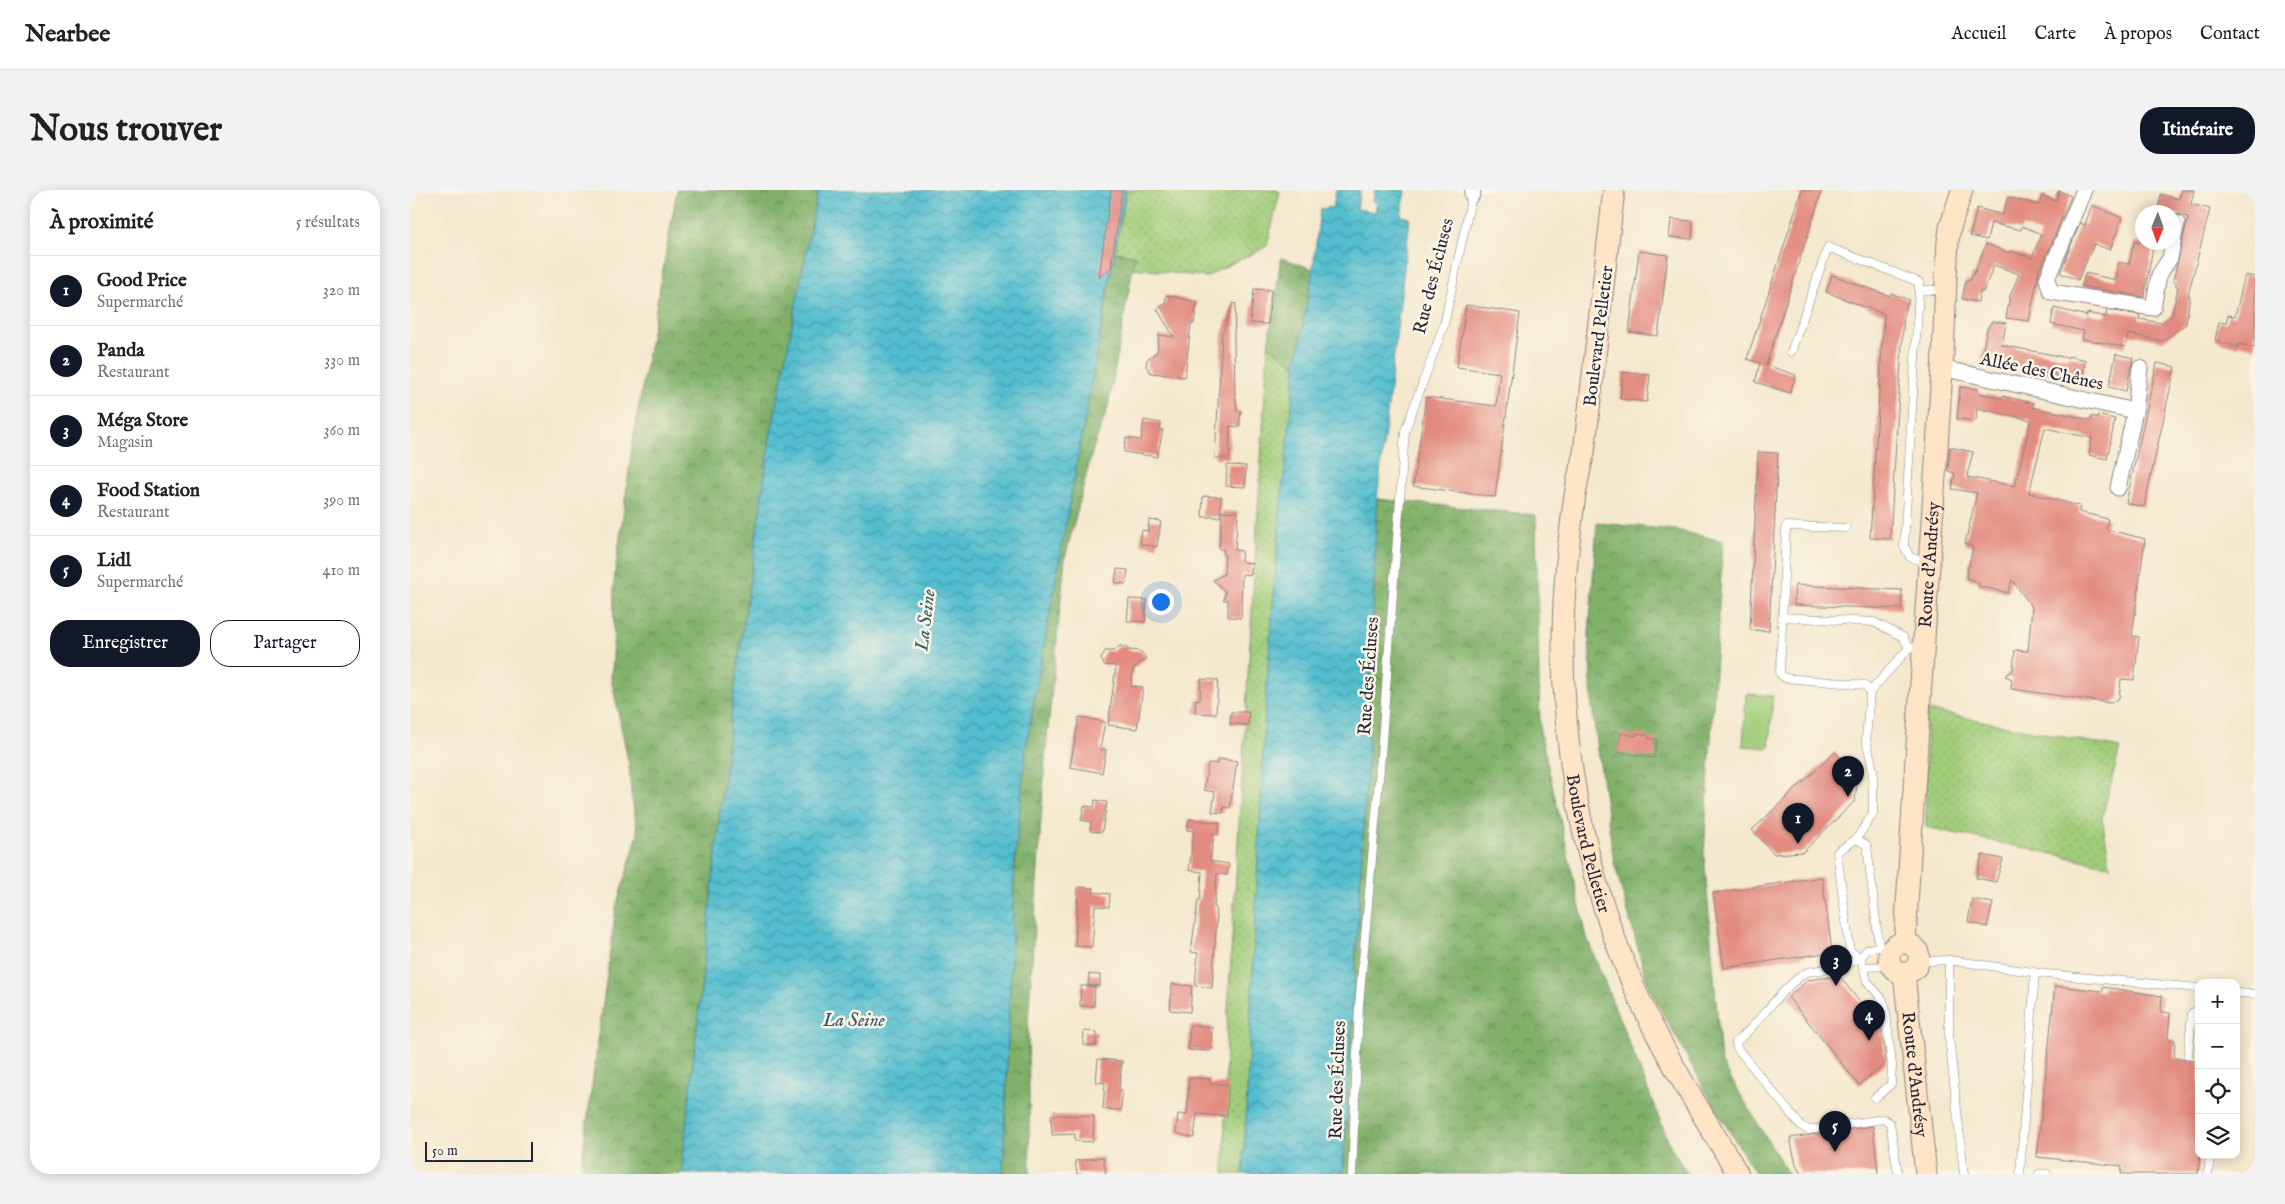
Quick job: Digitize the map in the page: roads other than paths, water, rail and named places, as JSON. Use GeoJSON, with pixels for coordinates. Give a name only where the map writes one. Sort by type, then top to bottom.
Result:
{"type":"FeatureCollection","features":[{"type":"Feature","properties":{"kind":"main road","name":"Boulevard Pelletier"},"geometry":{"type":"LineString","coordinates":[[1576,482],[1572,453],[1576,404],[1601,190]]}},
{"type":"Feature","properties":{"kind":"main road","name":"Boulevard Pelletier"},"geometry":{"type":"LineString","coordinates":[[1614,190],[1584,453],[1576,482],[1564,593],[1563,671],[1574,791],[1589,858],[1618,948],[1652,1027],[1738,1174]]}},
{"type":"Feature","properties":{"kind":"main road","name":"Route d'Andrésy"},"geometry":{"type":"LineString","coordinates":[[1926,1174],[1894,956],[1918,757],[1916,647],[1928,563],[1950,228],[1962,190]]}},
{"type":"Feature","properties":{"kind":"main road"},"geometry":{"type":"LineString","coordinates":[[1894,956],[1913,945],[1918,951],[1920,959]]}},
{"type":"Feature","properties":{"kind":"street"},"geometry":{"type":"LineString","coordinates":[[2084,190],[2047,279],[2051,292],[2153,308],[2159,276],[2170,258],[2172,250]]}},
{"type":"Feature","properties":{"kind":"street","name":"Allée des Chênes"},"geometry":{"type":"LineString","coordinates":[[1942,368],[2134,411]]}},
{"type":"Feature","properties":{"kind":"street"},"geometry":{"type":"LineString","coordinates":[[2118,488],[2134,411],[2140,368]]}},
{"type":"Feature","properties":{"kind":"lane","name":"Rue des Écluses"},"geometry":{"type":"LineString","coordinates":[[1352,1174],[1359,1005],[1380,768],[1404,431],[1444,324],[1473,192]]}},
{"type":"Feature","properties":{"kind":"lane"},"geometry":{"type":"LineString","coordinates":[[1791,352],[1828,247],[1919,282],[1904,546],[1910,557],[1928,563]]}},
{"type":"Feature","properties":{"kind":"lane"},"geometry":{"type":"LineString","coordinates":[[1919,290],[1945,291]]}},
{"type":"Feature","properties":{"kind":"lane"},"geometry":{"type":"LineString","coordinates":[[1846,528],[1786,526],[1780,674],[1784,678],[1865,686],[1870,692]]}},
{"type":"Feature","properties":{"kind":"lane"},"geometry":{"type":"LineString","coordinates":[[1782,617],[1874,622],[1903,637],[1916,647],[1870,692],[1866,739],[1873,770],[1873,814],[1856,839],[1837,852],[1850,950],[1861,958],[1867,981],[1885,1005],[1892,1066],[1891,1084],[1875,1098]]}},
{"type":"Feature","properties":{"kind":"lane"},"geometry":{"type":"LineString","coordinates":[[1856,839],[1867,845],[1894,956]]}},
{"type":"Feature","properties":{"kind":"lane"},"geometry":{"type":"LineString","coordinates":[[1894,956],[1868,949],[1861,958],[1842,966],[1806,972],[1736,1042],[1737,1048],[1800,1125],[1808,1130],[1884,1119],[1890,1123],[1898,1174]]}},
{"type":"Feature","properties":{"kind":"lane"},"geometry":{"type":"LineString","coordinates":[[1864,967],[1894,956]]}},
{"type":"Feature","properties":{"kind":"lane"},"geometry":{"type":"LineString","coordinates":[[1920,959],[1926,961],[1949,960],[2035,973],[2195,988]]}},
{"type":"Feature","properties":{"kind":"lane"},"geometry":{"type":"LineString","coordinates":[[1949,960],[1949,1037],[1964,1174]]}},
{"type":"Feature","properties":{"kind":"lane"},"geometry":{"type":"LineString","coordinates":[[2020,1174],[2035,973]]}},
{"type":"Feature","properties":{"kind":"lane"},"geometry":{"type":"LineString","coordinates":[[2240,992],[2255,994]]}},
{"type":"Feature","properties":{"kind":"lane"},"geometry":{"type":"LineString","coordinates":[[2188,1055],[2192,1013],[2195,1012]]}},
{"type":"Feature","properties":{"kind":"lane"},"geometry":{"type":"LineString","coordinates":[[2208,1174],[2210,1159]]}},
{"type":"Feature","properties":{"kind":"lane"},"geometry":{"type":"LineString","coordinates":[[2040,1174],[2047,1174]]}},
{"type":"Feature","properties":{"kind":"water","name":"La Seine"},"geometry":{"type":"Polygon","coordinates":[[[818,190],[1126,190],[1026,746],[1015,858],[1003,1174],[683,1174],[683,1157],[731,714],[770,439],[818,190]]]}},
{"type":"Feature","properties":{"kind":"water"},"geometry":{"type":"Polygon","coordinates":[[[1336,190],[1360,190],[1357,209],[1375,212],[1377,202],[1373,201],[1375,190],[1405,190],[1401,216],[1410,218],[1377,499],[1368,749],[1343,1174],[1243,1174],[1266,693],[1281,502],[1296,366],[1313,269],[1320,209],[1333,207],[1336,190]]]}},
{"type":"Feature","properties":{"kind":"place","name":"Panda"},"geometry":{"type":"Point","coordinates":[1848,797]}},
{"type":"Feature","properties":{"kind":"place","name":"Good Price"},"geometry":{"type":"Point","coordinates":[1798,844]}},
{"type":"Feature","properties":{"kind":"place","name":"Méga Store"},"geometry":{"type":"Point","coordinates":[1836,986]}},
{"type":"Feature","properties":{"kind":"place","name":"Food Station"},"geometry":{"type":"Point","coordinates":[1869,1041]}},
{"type":"Feature","properties":{"kind":"place","name":"Lidl"},"geometry":{"type":"Point","coordinates":[1835,1152]}}]}
